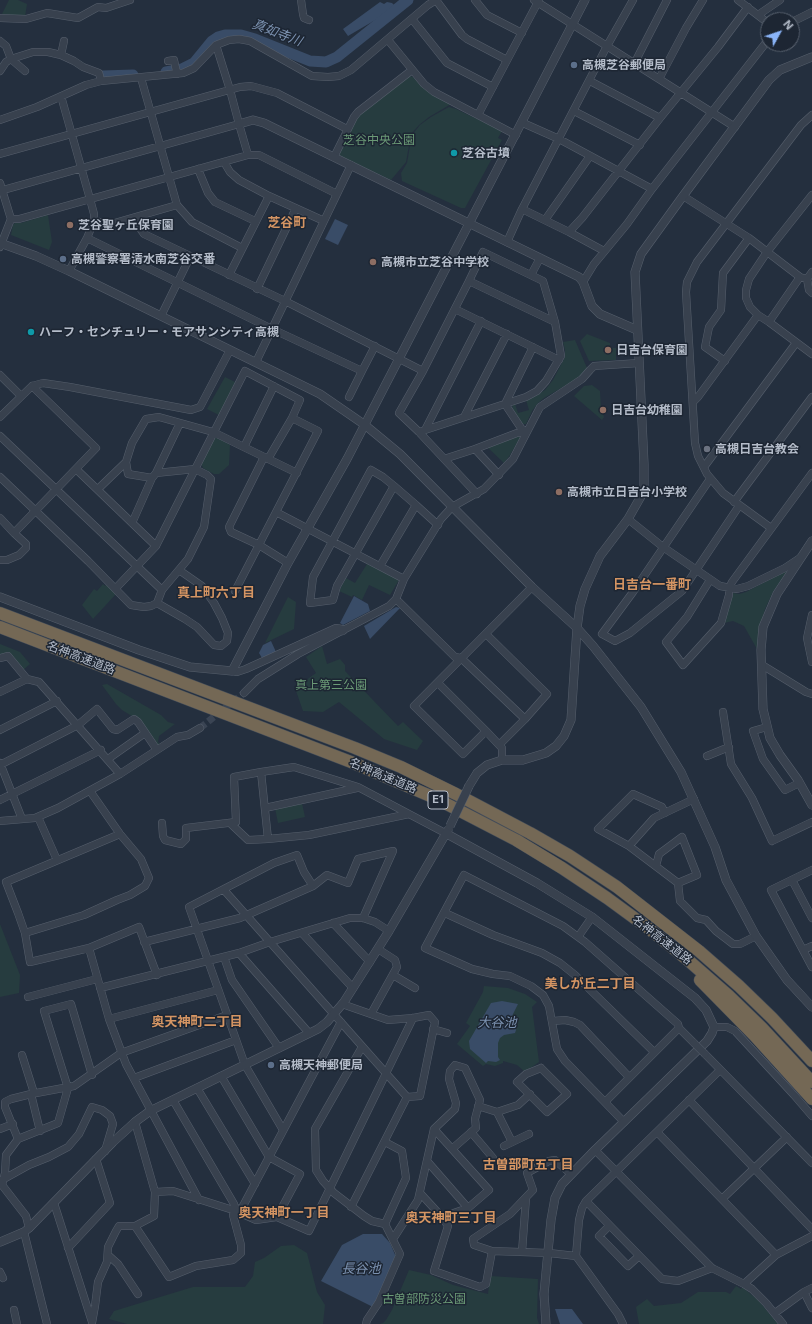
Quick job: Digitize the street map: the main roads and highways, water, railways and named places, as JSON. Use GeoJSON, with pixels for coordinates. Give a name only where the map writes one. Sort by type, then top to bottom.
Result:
{"type":"FeatureCollection","features":[{"type":"Feature","properties":{"kind":"highway","name":"名神高速道路"},"geometry":{"type":"LineString","coordinates":[[0,613],[355,748],[401,767],[530,833],[570,856],[617,887],[699,951],[750,997],[812,1061]]}},
{"type":"Feature","properties":{"kind":"highway","name":"名神高速道路"},"geometry":{"type":"LineString","coordinates":[[0,627],[351,762],[435,798],[516,840],[607,898],[689,961],[729,996],[762,1028],[812,1082]]}},
{"type":"Feature","properties":{"kind":"highway"},"geometry":{"type":"LineString","coordinates":[[530,833],[574,854],[620,884],[663,915],[742,982],[812,1053]]}},
{"type":"Feature","properties":{"kind":"highway"},"geometry":{"type":"LineString","coordinates":[[516,840],[605,902],[666,949],[733,1013],[812,1099]]}},
{"type":"Feature","properties":{"kind":"water"},"geometry":{"type":"Polygon","coordinates":[[[380,2],[384,4],[387,2],[392,3],[394,5],[377,19],[348,36],[343,29],[380,2]]]}},
{"type":"Feature","properties":{"kind":"water"},"geometry":{"type":"Polygon","coordinates":[[[335,219],[348,225],[338,245],[325,239],[335,219]]]}},
{"type":"Feature","properties":{"kind":"water"},"geometry":{"type":"Polygon","coordinates":[[[354,596],[368,604],[370,611],[343,625],[340,623],[354,596]]]}},
{"type":"Feature","properties":{"kind":"water"},"geometry":{"type":"Polygon","coordinates":[[[396,607],[400,608],[370,639],[364,626],[396,607]]]}},
{"type":"Feature","properties":{"kind":"water"},"geometry":{"type":"Polygon","coordinates":[[[271,641],[276,652],[262,658],[259,653],[263,645],[271,641]]]}},
{"type":"Feature","properties":{"kind":"water","name":"大谷池"},"geometry":{"type":"Polygon","coordinates":[[[502,1001],[518,1004],[511,1018],[516,1030],[515,1033],[504,1035],[500,1038],[498,1043],[498,1057],[500,1060],[496,1062],[488,1061],[486,1063],[470,1049],[469,1041],[491,1003],[502,1001]]]}},
{"type":"Feature","properties":{"kind":"water","name":"長谷池"},"geometry":{"type":"Polygon","coordinates":[[[363,1234],[382,1234],[390,1243],[396,1257],[373,1307],[321,1281],[342,1245],[363,1234]]]}},
{"type":"Feature","properties":{"kind":"water"},"geometry":{"type":"Polygon","coordinates":[[[555,1309],[572,1309],[583,1324],[560,1324],[555,1309]]]}},
{"type":"Feature","properties":{"kind":"waterway","name":"真如寺川"},"geometry":{"type":"LineString","coordinates":[[166,72],[182,69],[194,63],[212,41],[225,35],[241,35],[310,61],[326,62],[337,57],[408,0]]}},
{"type":"Feature","properties":{"kind":"waterway","name":"真如寺川"},"geometry":{"type":"LineString","coordinates":[[103,76],[133,75]]}},
{"type":"Feature","properties":{"kind":"tunnel"},"geometry":{"type":"LineString","coordinates":[[200,728],[244,693]]}},
{"type":"Feature","properties":{"kind":"place","name":"高槻芝谷郵便局"},"geometry":{"type":"Point","coordinates":[574,65]}},
{"type":"Feature","properties":{"kind":"place","name":"芝谷古墳"},"geometry":{"type":"Point","coordinates":[454,153]}},
{"type":"Feature","properties":{"kind":"place","name":"芝谷聖ヶ丘保育園"},"geometry":{"type":"Point","coordinates":[70,225]}},
{"type":"Feature","properties":{"kind":"place","name":"高槻警察署清水南芝谷交番"},"geometry":{"type":"Point","coordinates":[63,259]}},
{"type":"Feature","properties":{"kind":"place","name":"高槻市立芝谷中学校"},"geometry":{"type":"Point","coordinates":[373,262]}},
{"type":"Feature","properties":{"kind":"place","name":"ハーフ・センチュリー・モアサンシティ高槻"},"geometry":{"type":"Point","coordinates":[31,332]}},
{"type":"Feature","properties":{"kind":"place","name":"日吉台保育園"},"geometry":{"type":"Point","coordinates":[608,350]}},
{"type":"Feature","properties":{"kind":"place","name":"日吉台幼稚園"},"geometry":{"type":"Point","coordinates":[603,410]}},
{"type":"Feature","properties":{"kind":"place","name":"高槻日吉台教会"},"geometry":{"type":"Point","coordinates":[707,449]}},
{"type":"Feature","properties":{"kind":"place","name":"高槻市立日吉台小学校"},"geometry":{"type":"Point","coordinates":[559,492]}},
{"type":"Feature","properties":{"kind":"place","name":"高槻天神郵便局"},"geometry":{"type":"Point","coordinates":[271,1065]}},
{"type":"Feature","properties":{"kind":"district","name":"芝谷町"},"geometry":{"type":"Point","coordinates":[287,223]}},
{"type":"Feature","properties":{"kind":"district","name":"日吉台一番町"},"geometry":{"type":"Point","coordinates":[652,585]}},
{"type":"Feature","properties":{"kind":"district","name":"真上町六丁目"},"geometry":{"type":"Point","coordinates":[216,593]}},
{"type":"Feature","properties":{"kind":"district","name":"美しが丘二丁目"},"geometry":{"type":"Point","coordinates":[590,984]}},
{"type":"Feature","properties":{"kind":"district","name":"奥天神町二丁目"},"geometry":{"type":"Point","coordinates":[197,1022]}},
{"type":"Feature","properties":{"kind":"district","name":"古曽部町五丁目"},"geometry":{"type":"Point","coordinates":[528,1165]}},
{"type":"Feature","properties":{"kind":"district","name":"奥天神町一丁目"},"geometry":{"type":"Point","coordinates":[284,1213]}},
{"type":"Feature","properties":{"kind":"district","name":"奥天神町三丁目"},"geometry":{"type":"Point","coordinates":[451,1218]}},
{"type":"Feature","properties":{"kind":"park label","name":"芝谷中央公園"},"geometry":{"type":"Point","coordinates":[379,140]}},
{"type":"Feature","properties":{"kind":"park label","name":"真上第三公園"},"geometry":{"type":"Point","coordinates":[331,685]}},
{"type":"Feature","properties":{"kind":"park label","name":"古曽部防災公園"},"geometry":{"type":"Point","coordinates":[424,1299]}}]}
